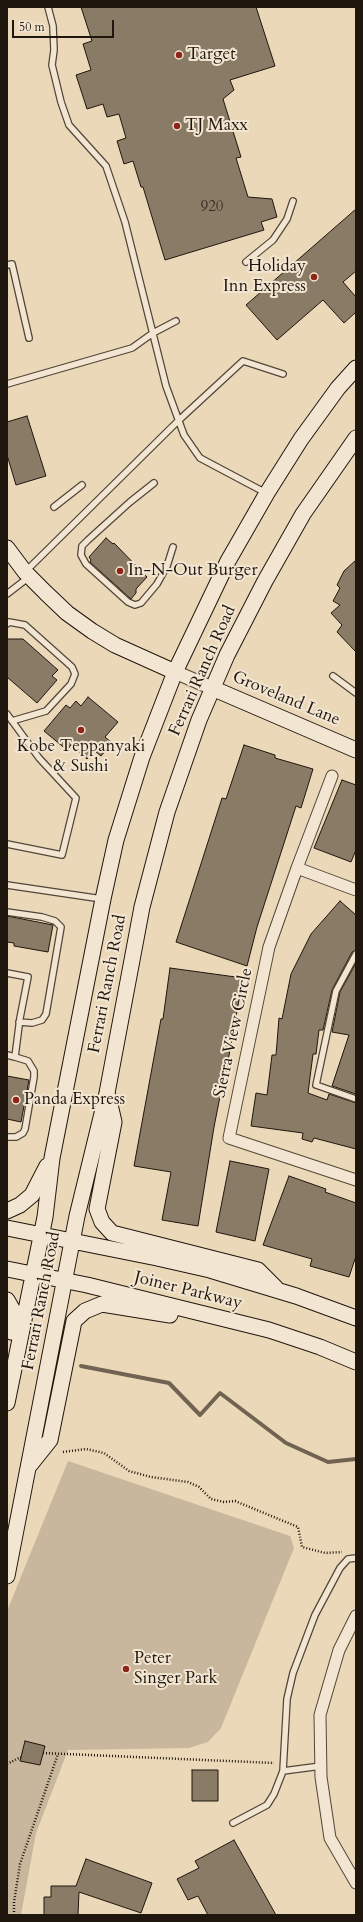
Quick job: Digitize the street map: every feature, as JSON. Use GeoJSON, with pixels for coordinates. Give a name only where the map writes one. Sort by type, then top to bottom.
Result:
{"type":"FeatureCollection","features":[{"type":"Feature","properties":{"kind":"main road","name":"Ferrari Ranch Road"},"geometry":{"type":"LineString","coordinates":[[7,1403],[41,1235],[52,1158],[103,899],[116,840],[128,798],[175,672],[228,561],[300,439],[338,388],[356,368]]}},
{"type":"Feature","properties":{"kind":"main road","name":"Ferrari Ranch Road"},"geometry":{"type":"LineString","coordinates":[[7,1576],[72,1241],[107,1093],[142,907],[156,851],[181,771],[212,688],[265,581],[303,514],[356,438]]}},
{"type":"Feature","properties":{"kind":"main road","name":"Groveland Lane"},"geometry":{"type":"LineString","coordinates":[[7,548],[27,574],[67,613],[115,645],[175,672]]}},
{"type":"Feature","properties":{"kind":"main road","name":"Groveland Lane"},"geometry":{"type":"LineString","coordinates":[[212,688],[356,750]]}},
{"type":"Feature","properties":{"kind":"main road"},"geometry":{"type":"LineString","coordinates":[[107,1093],[114,1122],[97,1209],[102,1222],[112,1233],[258,1270],[277,1290]]}},
{"type":"Feature","properties":{"kind":"main road"},"geometry":{"type":"LineString","coordinates":[[7,1211],[20,1205],[32,1195],[52,1158]]}},
{"type":"Feature","properties":{"kind":"main road","name":"Joiner Parkway"},"geometry":{"type":"LineString","coordinates":[[7,1228],[210,1270],[277,1290],[356,1318]]}},
{"type":"Feature","properties":{"kind":"main road","name":"Joiner Parkway"},"geometry":{"type":"LineString","coordinates":[[7,1269],[65,1281],[268,1330],[320,1347],[356,1362]]}},
{"type":"Feature","properties":{"kind":"main road"},"geometry":{"type":"LineString","coordinates":[[7,1300],[15,1314],[7,1354]]}},
{"type":"Feature","properties":{"kind":"main road"},"geometry":{"type":"LineString","coordinates":[[29,1466],[50,1440],[74,1321],[85,1311],[102,1304],[268,1330]]}},
{"type":"Feature","properties":{"kind":"street","name":"Groveland Lane"},"geometry":{"type":"LineString","coordinates":[[175,672],[212,688]]}},
{"type":"Feature","properties":{"kind":"street"},"geometry":{"type":"LineString","coordinates":[[332,776],[297,868],[356,890]]}},
{"type":"Feature","properties":{"kind":"street","name":"Sierra View Circle"},"geometry":{"type":"LineString","coordinates":[[297,868],[269,947],[229,1138],[356,1180]]}},
{"type":"Feature","properties":{"kind":"street"},"geometry":{"type":"LineString","coordinates":[[356,1616],[339,1650],[320,1715],[321,1766],[330,1838],[356,1883]]}},
{"type":"Feature","properties":{"kind":"lane"},"geometry":{"type":"LineString","coordinates":[[48,7],[53,26],[54,50],[52,65],[61,102],[70,125],[106,166],[125,222],[166,386],[184,435],[200,458],[267,493]]}},
{"type":"Feature","properties":{"kind":"lane"},"geometry":{"type":"LineString","coordinates":[[246,262],[273,240],[287,218],[293,202]]}},
{"type":"Feature","properties":{"kind":"lane"},"geometry":{"type":"LineString","coordinates":[[7,265],[12,264],[30,338]]}},
{"type":"Feature","properties":{"kind":"lane"},"geometry":{"type":"LineString","coordinates":[[7,384],[132,348],[176,321]]}},
{"type":"Feature","properties":{"kind":"lane"},"geometry":{"type":"LineString","coordinates":[[7,594],[178,421],[243,361],[283,374]]}},
{"type":"Feature","properties":{"kind":"lane"},"geometry":{"type":"LineString","coordinates":[[154,483],[125,506],[88,540],[82,546],[81,555],[86,564],[128,602],[135,605],[141,603],[157,584],[167,566],[173,547]]}},
{"type":"Feature","properties":{"kind":"lane"},"geometry":{"type":"LineString","coordinates":[[54,507],[82,485]]}},
{"type":"Feature","properties":{"kind":"lane"},"geometry":{"type":"LineString","coordinates":[[7,624],[9,622],[25,625],[72,667],[75,674],[71,684],[46,711],[12,721]]}},
{"type":"Feature","properties":{"kind":"lane"},"geometry":{"type":"LineString","coordinates":[[333,676],[356,693]]}},
{"type":"Feature","properties":{"kind":"lane"},"geometry":{"type":"LineString","coordinates":[[7,714],[39,758],[76,798],[62,855],[7,844]]}},
{"type":"Feature","properties":{"kind":"lane"},"geometry":{"type":"LineString","coordinates":[[7,885],[103,899]]}},
{"type":"Feature","properties":{"kind":"lane"},"geometry":{"type":"LineString","coordinates":[[7,912],[42,917],[55,922],[61,927],[46,1014],[42,1020],[19,1022]]}},
{"type":"Feature","properties":{"kind":"lane"},"geometry":{"type":"LineString","coordinates":[[356,954],[336,991],[316,1085],[356,1099]]}},
{"type":"Feature","properties":{"kind":"lane"},"geometry":{"type":"LineString","coordinates":[[7,973],[28,977],[19,1022],[15,1057]]}},
{"type":"Feature","properties":{"kind":"lane"},"geometry":{"type":"LineString","coordinates":[[7,1055],[28,1061],[34,1071],[25,1129],[23,1133],[16,1137],[7,1137]]}},
{"type":"Feature","properties":{"kind":"lane"},"geometry":{"type":"LineString","coordinates":[[233,1823],[267,1805],[274,1794],[283,1770],[287,1699],[293,1673],[315,1615],[340,1568],[348,1560],[356,1558]]}},
{"type":"Feature","properties":{"kind":"lane"},"geometry":{"type":"LineString","coordinates":[[283,1770],[321,1766]]}},
{"type":"Feature","properties":{"kind":"path"},"geometry":{"type":"LineString","coordinates":[[63,1452],[86,1449],[104,1453],[129,1470],[151,1478],[188,1482],[199,1487],[212,1499],[224,1502],[235,1501],[298,1527],[302,1547],[325,1553],[347,1550]]}},
{"type":"Feature","properties":{"kind":"path"},"geometry":{"type":"LineString","coordinates":[[43,1753],[283,1763]]}},
{"type":"Feature","properties":{"kind":"path"},"geometry":{"type":"LineString","coordinates":[[14,1915],[14,1902],[20,1864],[58,1754]]}},
{"type":"Feature","properties":{"kind":"path"},"geometry":{"type":"LineString","coordinates":[[7,1764],[21,1757]]}},
{"type":"Feature","properties":{"kind":"shaded area","name":"Peter Singer Park"},"geometry":{"type":"Polygon","coordinates":[[[68,1461],[290,1536],[294,1548],[221,1728],[208,1742],[189,1748],[68,1750],[36,1833],[21,1915],[7,1915],[7,1611],[68,1461]]]}},
{"type":"Feature","properties":{"kind":"building"},"geometry":{"type":"Polygon","coordinates":[[[81,7],[256,7],[275,66],[230,80],[234,90],[223,99],[241,157],[236,158],[248,197],[272,199],[277,217],[261,222],[264,230],[165,260],[143,187],[141,187],[133,161],[124,164],[117,141],[126,138],[119,114],[107,117],[103,104],[87,109],[76,75],[91,70],[83,44],[92,41],[81,7]]]}},
{"type":"Feature","properties":{"kind":"building","name":"Holiday Inn Express"},"geometry":{"type":"Polygon","coordinates":[[[356,209],[356,271],[343,282],[356,297],[356,312],[344,323],[323,300],[277,340],[246,305],[356,209]]]}},
{"type":"Feature","properties":{"kind":"building"},"geometry":{"type":"Polygon","coordinates":[[[27,416],[46,476],[16,485],[7,455],[7,422],[27,416]]]}},
{"type":"Feature","properties":{"kind":"building","name":"In-N-Out Burger"},"geometry":{"type":"Polygon","coordinates":[[[106,538],[113,544],[114,543],[147,577],[136,589],[136,593],[131,599],[90,562],[91,560],[89,557],[106,538]]]}},
{"type":"Feature","properties":{"kind":"building"},"geometry":{"type":"Polygon","coordinates":[[[356,560],[356,652],[337,632],[342,625],[331,613],[340,605],[333,601],[340,588],[337,585],[344,571],[356,560]]]}},
{"type":"Feature","properties":{"kind":"building"},"geometry":{"type":"Polygon","coordinates":[[[7,639],[23,639],[58,670],[52,676],[57,680],[37,703],[7,677],[7,639]]]}},
{"type":"Feature","properties":{"kind":"building"},"geometry":{"type":"Polygon","coordinates":[[[88,697],[118,722],[105,737],[112,743],[101,756],[95,751],[87,759],[71,745],[67,750],[44,731],[66,705],[70,708],[76,701],[81,706],[88,697]]]}},
{"type":"Feature","properties":{"kind":"building"},"geometry":{"type":"Polygon","coordinates":[[[244,745],[275,755],[275,758],[313,769],[301,808],[296,806],[257,927],[247,966],[176,942],[222,798],[226,799],[244,745]]]}},
{"type":"Feature","properties":{"kind":"building"},"geometry":{"type":"Polygon","coordinates":[[[342,780],[356,785],[356,850],[351,862],[314,848],[342,780]]]}},
{"type":"Feature","properties":{"kind":"building"},"geometry":{"type":"Polygon","coordinates":[[[340,901],[356,915],[356,950],[352,952],[332,990],[323,1030],[319,1030],[316,1054],[313,1054],[308,1093],[327,1100],[329,1094],[356,1103],[356,1149],[314,1138],[312,1142],[302,1139],[303,1133],[251,1126],[256,1093],[267,1095],[272,1055],[276,1055],[279,1018],[282,1019],[291,974],[311,934],[340,901]]]}},
{"type":"Feature","properties":{"kind":"building"},"geometry":{"type":"Polygon","coordinates":[[[7,916],[53,925],[48,952],[14,946],[14,943],[7,942],[7,916]]]}},
{"type":"Feature","properties":{"kind":"building"},"geometry":{"type":"Polygon","coordinates":[[[356,963],[356,1094],[332,1086],[349,1035],[332,1032],[340,992],[356,963]]]}},
{"type":"Feature","properties":{"kind":"building"},"geometry":{"type":"Polygon","coordinates":[[[170,968],[243,978],[226,1072],[225,1071],[214,1127],[198,1226],[162,1220],[171,1172],[134,1166],[161,1019],[163,1019],[170,968]]]}},
{"type":"Feature","properties":{"kind":"building","name":"Panda Express"},"geometry":{"type":"Polygon","coordinates":[[[7,1076],[29,1080],[21,1122],[7,1119],[7,1076]]]}},
{"type":"Feature","properties":{"kind":"building"},"geometry":{"type":"Polygon","coordinates":[[[230,1161],[269,1169],[255,1241],[216,1232],[230,1161]]]}},
{"type":"Feature","properties":{"kind":"building"},"geometry":{"type":"Polygon","coordinates":[[[289,1176],[326,1189],[325,1192],[356,1203],[356,1256],[349,1277],[310,1266],[312,1259],[263,1245],[289,1176]]]}},
{"type":"Feature","properties":{"kind":"building"},"geometry":{"type":"Polygon","coordinates":[[[25,1741],[45,1746],[40,1765],[20,1761],[25,1741]]]}},
{"type":"Feature","properties":{"kind":"building"},"geometry":{"type":"Polygon","coordinates":[[[192,1770],[218,1770],[218,1801],[192,1801],[192,1770]]]}},
{"type":"Feature","properties":{"kind":"building"},"geometry":{"type":"Polygon","coordinates":[[[234,1840],[276,1915],[208,1915],[198,1896],[188,1900],[177,1879],[199,1868],[195,1861],[234,1840]]]}},
{"type":"Feature","properties":{"kind":"building"},"geometry":{"type":"Polygon","coordinates":[[[86,1859],[152,1883],[141,1913],[79,1892],[78,1915],[44,1915],[44,1897],[51,1897],[51,1886],[76,1886],[86,1859]]]}},
{"type":"Feature","properties":{"kind":"waterway"},"geometry":{"type":"LineString","coordinates":[[81,1366],[169,1383],[200,1415],[220,1393],[286,1443],[328,1462],[356,1459]]}},
{"type":"Feature","properties":{"kind":"place","name":"Target"},"geometry":{"type":"Point","coordinates":[179,55]}},
{"type":"Feature","properties":{"kind":"place","name":"TJ Maxx"},"geometry":{"type":"Point","coordinates":[177,126]}},
{"type":"Feature","properties":{"kind":"place","name":"Holiday Inn Express"},"geometry":{"type":"Point","coordinates":[314,277]}},
{"type":"Feature","properties":{"kind":"place","name":"In-N-Out Burger"},"geometry":{"type":"Point","coordinates":[120,571]}},
{"type":"Feature","properties":{"kind":"place","name":"Kobe Teppanyaki & Sushi"},"geometry":{"type":"Point","coordinates":[81,730]}},
{"type":"Feature","properties":{"kind":"place","name":"Panda Express"},"geometry":{"type":"Point","coordinates":[16,1100]}},
{"type":"Feature","properties":{"kind":"place","name":"Peter Singer Park"},"geometry":{"type":"Point","coordinates":[126,1669]}}]}
